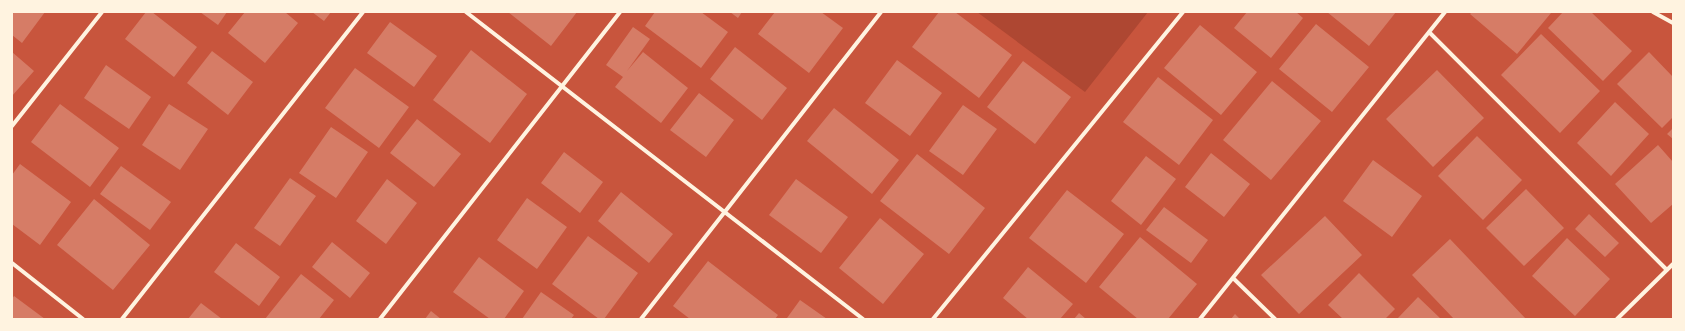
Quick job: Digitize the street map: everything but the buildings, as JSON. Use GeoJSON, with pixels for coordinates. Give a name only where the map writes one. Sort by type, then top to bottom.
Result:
{"type":"FeatureCollection","features":[{"type":"Feature","properties":{"kind":"street"},"geometry":{"type":"LineString","coordinates":[[12,126],[102,12]]}},
{"type":"Feature","properties":{"kind":"street"},"geometry":{"type":"LineString","coordinates":[[122,319],[363,12]]}},
{"type":"Feature","properties":{"kind":"street"},"geometry":{"type":"LineString","coordinates":[[466,12],[862,319]]}},
{"type":"Feature","properties":{"kind":"street"},"geometry":{"type":"LineString","coordinates":[[380,319],[620,12]]}},
{"type":"Feature","properties":{"kind":"street"},"geometry":{"type":"LineString","coordinates":[[641,319],[881,12]]}},
{"type":"Feature","properties":{"kind":"street"},"geometry":{"type":"LineString","coordinates":[[933,319],[1183,12]]}},
{"type":"Feature","properties":{"kind":"street"},"geometry":{"type":"LineString","coordinates":[[1200,319],[1445,12]]}},
{"type":"Feature","properties":{"kind":"street"},"geometry":{"type":"LineString","coordinates":[[1653,12],[1673,23]]}},
{"type":"Feature","properties":{"kind":"street"},"geometry":{"type":"LineString","coordinates":[[1429,32],[1667,270]]}},
{"type":"Feature","properties":{"kind":"street"},"geometry":{"type":"LineString","coordinates":[[12,263],[83,319]]}},
{"type":"Feature","properties":{"kind":"street"},"geometry":{"type":"LineString","coordinates":[[1618,319],[1673,264]]}},
{"type":"Feature","properties":{"kind":"street"},"geometry":{"type":"LineString","coordinates":[[1233,278],[1275,319]]}},
{"type":"Feature","properties":{"kind":"shaded area"},"geometry":{"type":"Polygon","coordinates":[[[977,12],[1148,12],[1085,92],[977,12]]]}}]}
